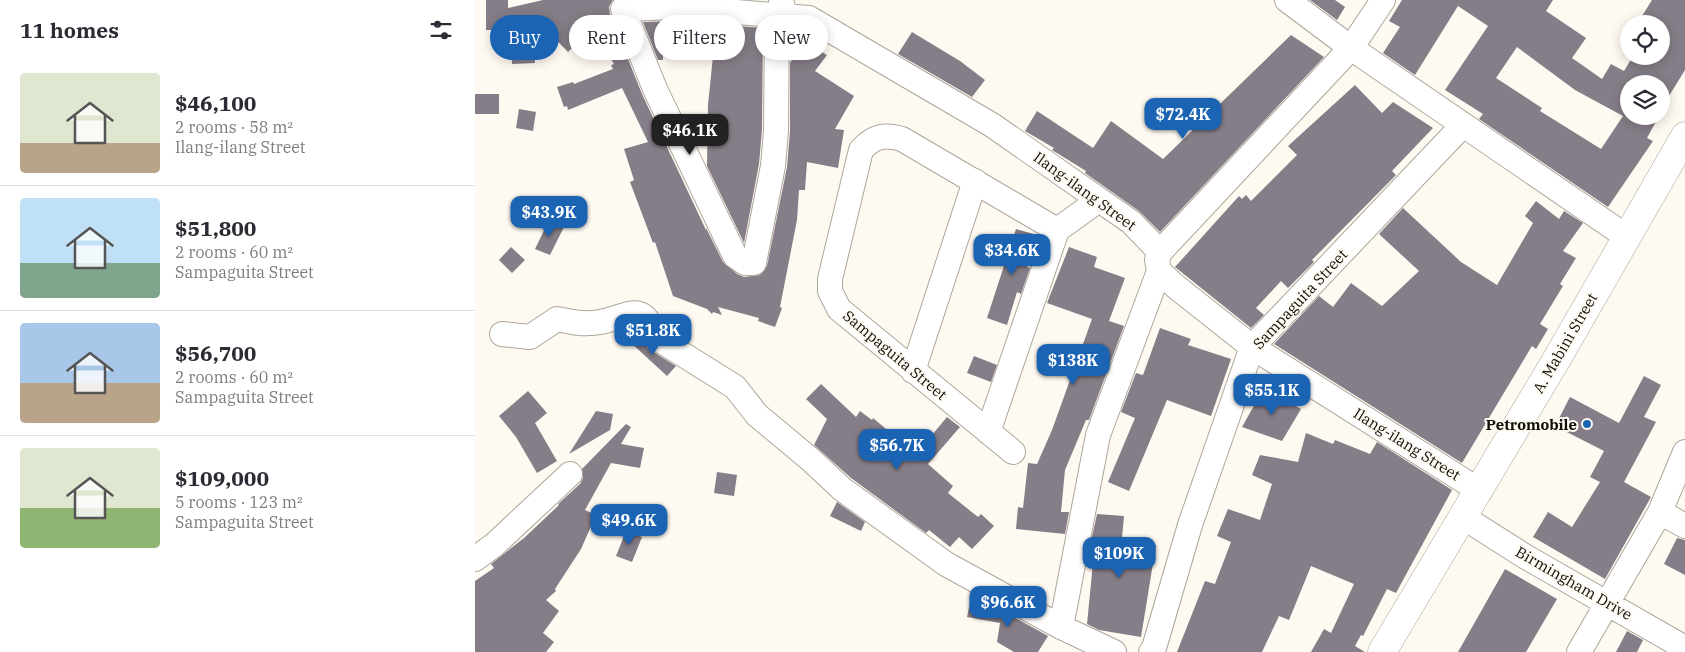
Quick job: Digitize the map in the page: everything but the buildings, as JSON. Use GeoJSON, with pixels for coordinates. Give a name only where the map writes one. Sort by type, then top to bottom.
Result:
{"type":"FeatureCollection","features":[{"type":"Feature","properties":{"kind":"main road","name":"A. Mabini Street"},"geometry":{"type":"LineString","coordinates":[[1382,652],[1480,491],[1685,136]]}},
{"type":"Feature","properties":{"kind":"street"},"geometry":{"type":"LineString","coordinates":[[1287,0],[1351,48],[1627,236]]}},
{"type":"Feature","properties":{"kind":"street"},"geometry":{"type":"LineString","coordinates":[[1061,627],[1098,435],[1160,262],[1351,48],[1383,0]]}},
{"type":"Feature","properties":{"kind":"street"},"geometry":{"type":"LineString","coordinates":[[621,5],[779,8],[773,166],[754,263],[745,263],[735,256],[719,226],[655,89],[621,5]]}},
{"type":"Feature","properties":{"kind":"street","name":"Ilang-ilang Street"},"geometry":{"type":"LineString","coordinates":[[779,8],[809,18],[992,125],[1131,222],[1175,286],[1252,347],[1480,491]]}},
{"type":"Feature","properties":{"kind":"street","name":"Sampaguita Street"},"geometry":{"type":"LineString","coordinates":[[1151,652],[1154,648],[1190,524],[1252,347],[1463,125]]}},
{"type":"Feature","properties":{"kind":"street","name":"Sampaguita Street"},"geometry":{"type":"LineString","coordinates":[[975,181],[902,139],[890,135],[879,136],[869,142],[861,150],[831,269],[830,291],[839,309],[1013,452]]}},
{"type":"Feature","properties":{"kind":"street"},"geometry":{"type":"LineString","coordinates":[[913,370],[975,181],[1057,230]]}},
{"type":"Feature","properties":{"kind":"street"},"geometry":{"type":"LineString","coordinates":[[988,432],[1057,230],[1099,200]]}},
{"type":"Feature","properties":{"kind":"street"},"geometry":{"type":"LineString","coordinates":[[502,334],[530,337],[557,320],[583,324],[601,322],[629,313],[643,316],[651,324],[655,337],[735,387],[757,415],[850,495],[946,564],[1061,627],[1114,652]]}},
{"type":"Feature","properties":{"kind":"street"},"geometry":{"type":"LineString","coordinates":[[1579,652],[1660,512],[1685,452]]}},
{"type":"Feature","properties":{"kind":"street"},"geometry":{"type":"LineString","coordinates":[[475,560],[494,545],[570,474]]}},
{"type":"Feature","properties":{"kind":"street"},"geometry":{"type":"LineString","coordinates":[[1660,512],[1685,526]]}},
{"type":"Feature","properties":{"kind":"street","name":"Birmingham Drive"},"geometry":{"type":"LineString","coordinates":[[1463,517],[1526,557],[1608,602],[1685,648]]}},
{"type":"Feature","properties":{"kind":"place","name":"Petromobile"},"geometry":{"type":"Point","coordinates":[1587,424]}}]}
